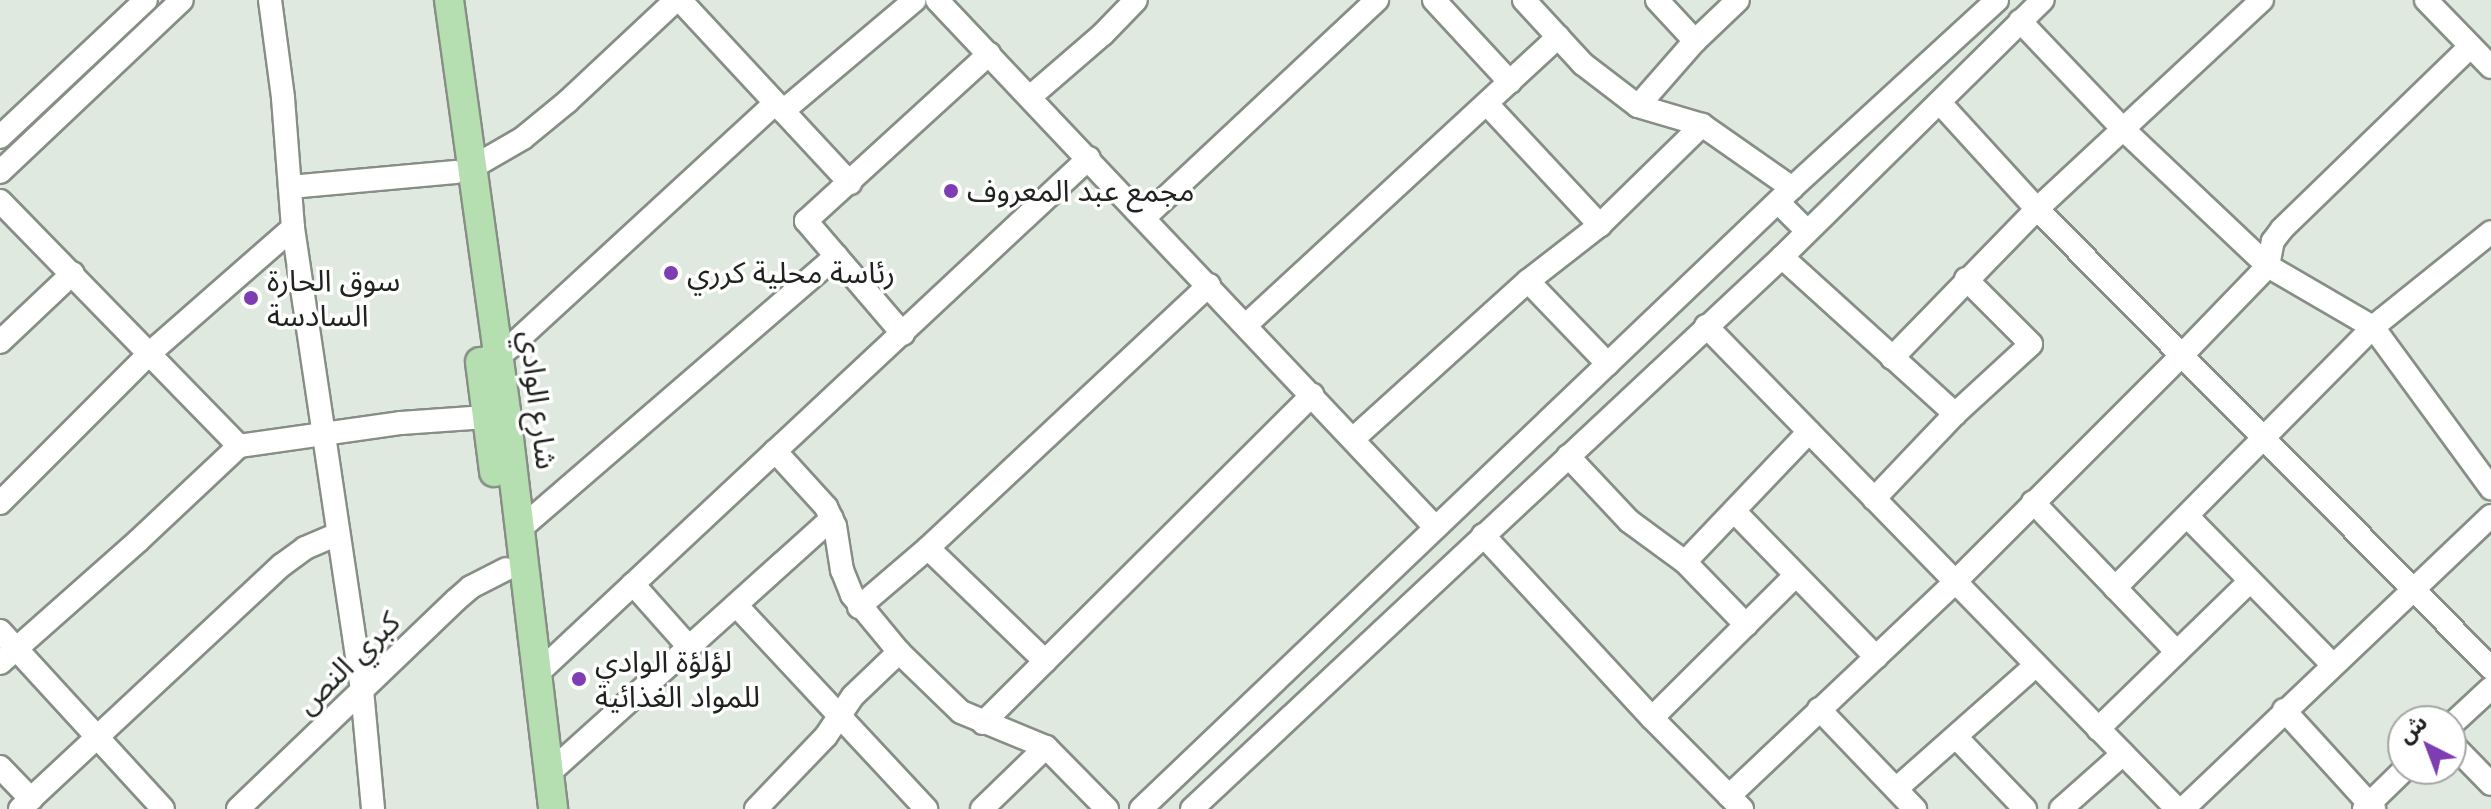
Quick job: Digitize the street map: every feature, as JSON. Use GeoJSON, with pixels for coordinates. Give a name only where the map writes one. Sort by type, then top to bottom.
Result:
{"type":"FeatureCollection","features":[{"type":"Feature","properties":{"kind":"main road","name":"شارع الوادي"},"geometry":{"type":"LineString","coordinates":[[435,0],[464,169],[489,358],[520,529],[553,809]]}},
{"type":"Feature","properties":{"kind":"main road","name":"شارع الوادي"},"geometry":{"type":"LineString","coordinates":[[449,0],[464,169]]}},
{"type":"Feature","properties":{"kind":"main road","name":"شارع الوادي"},"geometry":{"type":"LineString","coordinates":[[489,358],[486,417],[537,809]]}},
{"type":"Feature","properties":{"kind":"street"},"geometry":{"type":"LineString","coordinates":[[0,137],[146,0]]}},
{"type":"Feature","properties":{"kind":"street"},"geometry":{"type":"LineString","coordinates":[[0,172],[182,0]]}},
{"type":"Feature","properties":{"kind":"street"},"geometry":{"type":"LineString","coordinates":[[270,0],[283,98],[293,228],[336,535],[362,690],[373,809]]}},
{"type":"Feature","properties":{"kind":"street"},"geometry":{"type":"LineString","coordinates":[[290,187],[464,169],[523,138],[678,0],[850,183]]}},
{"type":"Feature","properties":{"kind":"street"},"geometry":{"type":"LineString","coordinates":[[489,358],[779,107],[915,0]]}},
{"type":"Feature","properties":{"kind":"street"},"geometry":{"type":"LineString","coordinates":[[937,0],[1353,439],[1450,564]]}},
{"type":"Feature","properties":{"kind":"street"},"geometry":{"type":"LineString","coordinates":[[1030,97],[1103,34],[1136,0]]}},
{"type":"Feature","properties":{"kind":"street"},"geometry":{"type":"LineString","coordinates":[[1145,217],[1377,0]]}},
{"type":"Feature","properties":{"kind":"street"},"geometry":{"type":"LineString","coordinates":[[1434,0],[1510,82]]}},
{"type":"Feature","properties":{"kind":"street"},"geometry":{"type":"LineString","coordinates":[[1524,0],[1583,64],[1638,106],[1702,125],[1785,195],[1807,231]]}},
{"type":"Feature","properties":{"kind":"street"},"geometry":{"type":"LineString","coordinates":[[1657,0],[1695,41]]}},
{"type":"Feature","properties":{"kind":"street"},"geometry":{"type":"LineString","coordinates":[[1638,106],[1695,41],[1738,0]]}},
{"type":"Feature","properties":{"kind":"street"},"geometry":{"type":"LineString","coordinates":[[1141,809],[1785,195],[1997,0]]}},
{"type":"Feature","properties":{"kind":"street"},"geometry":{"type":"LineString","coordinates":[[1192,809],[1450,564],[1782,257],[1941,104],[2043,0]]}},
{"type":"Feature","properties":{"kind":"street"},"geometry":{"type":"LineString","coordinates":[[1892,358],[2037,209],[2262,0]]}},
{"type":"Feature","properties":{"kind":"street"},"geometry":{"type":"LineString","coordinates":[[2426,0],[2491,67]]}},
{"type":"Feature","properties":{"kind":"street"},"geometry":{"type":"LineString","coordinates":[[2020,21],[2122,128],[2268,266],[2373,327],[2491,488]]}},
{"type":"Feature","properties":{"kind":"street"},"geometry":{"type":"LineString","coordinates":[[1246,325],[1558,37]]}},
{"type":"Feature","properties":{"kind":"street"},"geometry":{"type":"LineString","coordinates":[[1483,535],[1652,718],[1736,802],[1819,709],[1955,582],[2183,354],[2268,266],[2273,241],[2282,229],[2470,47]]}},
{"type":"Feature","properties":{"kind":"street"},"geometry":{"type":"LineString","coordinates":[[903,334],[806,221],[989,54]]}},
{"type":"Feature","properties":{"kind":"street"},"geometry":{"type":"LineString","coordinates":[[1487,104],[1600,225]]}},
{"type":"Feature","properties":{"kind":"street"},"geometry":{"type":"LineString","coordinates":[[1941,104],[2037,209],[2491,668]]}},
{"type":"Feature","properties":{"kind":"street"},"geometry":{"type":"LineString","coordinates":[[1353,439],[1528,281],[1600,225],[1702,125]]}},
{"type":"Feature","properties":{"kind":"street"},"geometry":{"type":"LineString","coordinates":[[538,673],[1089,158]]}},
{"type":"Feature","properties":{"kind":"street"},"geometry":{"type":"LineString","coordinates":[[0,201],[239,446]]}},
{"type":"Feature","properties":{"kind":"street"},"geometry":{"type":"LineString","coordinates":[[0,503],[150,353],[293,228]]}},
{"type":"Feature","properties":{"kind":"street"},"geometry":{"type":"LineString","coordinates":[[2115,588],[2265,440],[2373,327],[2488,238]]}},
{"type":"Feature","properties":{"kind":"street"},"geometry":{"type":"LineString","coordinates":[[520,529],[836,256]]}},
{"type":"Feature","properties":{"kind":"street"},"geometry":{"type":"LineString","coordinates":[[1782,257],[1955,414]]}},
{"type":"Feature","properties":{"kind":"street"},"geometry":{"type":"LineString","coordinates":[[0,342],[73,273]]}},
{"type":"Feature","properties":{"kind":"street"},"geometry":{"type":"LineString","coordinates":[[1874,499],[1955,414],[2031,344],[1966,279]]}},
{"type":"Feature","properties":{"kind":"street"},"geometry":{"type":"LineString","coordinates":[[1528,281],[1608,364]]}},
{"type":"Feature","properties":{"kind":"street"},"geometry":{"type":"LineString","coordinates":[[859,607],[928,548],[1209,285]]}},
{"type":"Feature","properties":{"kind":"street"},"geometry":{"type":"LineString","coordinates":[[1706,326],[2177,809]]}},
{"type":"Feature","properties":{"kind":"street"},"geometry":{"type":"LineString","coordinates":[[983,723],[1312,395]]}},
{"type":"Feature","properties":{"kind":"street"},"geometry":{"type":"LineString","coordinates":[[8,656],[239,446],[321,433],[486,417]]}},
{"type":"Feature","properties":{"kind":"street"},"geometry":{"type":"LineString","coordinates":[[1685,562],[1809,432]]}},
{"type":"Feature","properties":{"kind":"street"},"geometry":{"type":"LineString","coordinates":[[775,451],[819,497],[832,518],[842,570],[859,607],[899,652],[950,704],[983,723],[1046,747],[1107,809]]}},
{"type":"Feature","properties":{"kind":"street"},"geometry":{"type":"LineString","coordinates":[[1568,456],[1629,521],[1685,562],[1746,625]]}},
{"type":"Feature","properties":{"kind":"street"},"geometry":{"type":"LineString","coordinates":[[2033,502],[2177,652]]}},
{"type":"Feature","properties":{"kind":"street"},"geometry":{"type":"LineString","coordinates":[[1734,511],[1876,657]]}},
{"type":"Feature","properties":{"kind":"street"},"geometry":{"type":"LineString","coordinates":[[2183,809],[2491,516]]}},
{"type":"Feature","properties":{"kind":"street"},"geometry":{"type":"LineString","coordinates":[[2188,517],[2333,665]]}},
{"type":"Feature","properties":{"kind":"street"},"geometry":{"type":"LineString","coordinates":[[548,774],[832,518]]}},
{"type":"Feature","properties":{"kind":"street"},"geometry":{"type":"LineString","coordinates":[[0,767],[25,804],[282,565],[305,548],[336,535]]}},
{"type":"Feature","properties":{"kind":"street"},"geometry":{"type":"LineString","coordinates":[[928,548],[1045,661]]}},
{"type":"Feature","properties":{"kind":"street","name":"كبري النص"},"geometry":{"type":"LineString","coordinates":[[238,809],[471,587],[506,569]]}},
{"type":"Feature","properties":{"kind":"street"},"geometry":{"type":"LineString","coordinates":[[1652,718],[1795,576]]}},
{"type":"Feature","properties":{"kind":"street"},"geometry":{"type":"LineString","coordinates":[[2098,729],[2250,581]]}},
{"type":"Feature","properties":{"kind":"street"},"geometry":{"type":"LineString","coordinates":[[633,584],[689,647]]}},
{"type":"Feature","properties":{"kind":"street"},"geometry":{"type":"LineString","coordinates":[[736,605],[926,809]]}},
{"type":"Feature","properties":{"kind":"street"},"geometry":{"type":"LineString","coordinates":[[0,631],[8,656],[98,736],[163,809]]}},
{"type":"Feature","properties":{"kind":"street"},"geometry":{"type":"LineString","coordinates":[[756,809],[826,736],[853,696],[899,652]]}},
{"type":"Feature","properties":{"kind":"street"},"geometry":{"type":"LineString","coordinates":[[1896,789],[2036,665]]}},
{"type":"Feature","properties":{"kind":"street"},"geometry":{"type":"LineString","coordinates":[[2467,710],[2491,688]]}},
{"type":"Feature","properties":{"kind":"street"},"geometry":{"type":"LineString","coordinates":[[1819,709],[1915,809]]}},
{"type":"Feature","properties":{"kind":"street"},"geometry":{"type":"LineString","coordinates":[[2284,710],[2369,807],[2390,785]]}},
{"type":"Feature","properties":{"kind":"street"},"geometry":{"type":"LineString","coordinates":[[1956,737],[2018,807]]}},
{"type":"Feature","properties":{"kind":"street"},"geometry":{"type":"LineString","coordinates":[[982,809],[1046,747]]}},
{"type":"Feature","properties":{"kind":"street"},"geometry":{"type":"LineString","coordinates":[[2061,809],[2123,754]]}},
{"type":"Feature","properties":{"kind":"street"},"geometry":{"type":"LineString","coordinates":[[2467,759],[2491,784]]}},
{"type":"Feature","properties":{"kind":"place","name":"مجمع عبد المعروف"},"geometry":{"type":"Point","coordinates":[951,191]}},
{"type":"Feature","properties":{"kind":"place","name":"رئاسة محلية كرري"},"geometry":{"type":"Point","coordinates":[671,273]}},
{"type":"Feature","properties":{"kind":"place","name":"سوق الحارة السادسة"},"geometry":{"type":"Point","coordinates":[251,298]}},
{"type":"Feature","properties":{"kind":"place","name":"لؤلؤة الوادي للمواد الغذائية"},"geometry":{"type":"Point","coordinates":[579,679]}}]}
